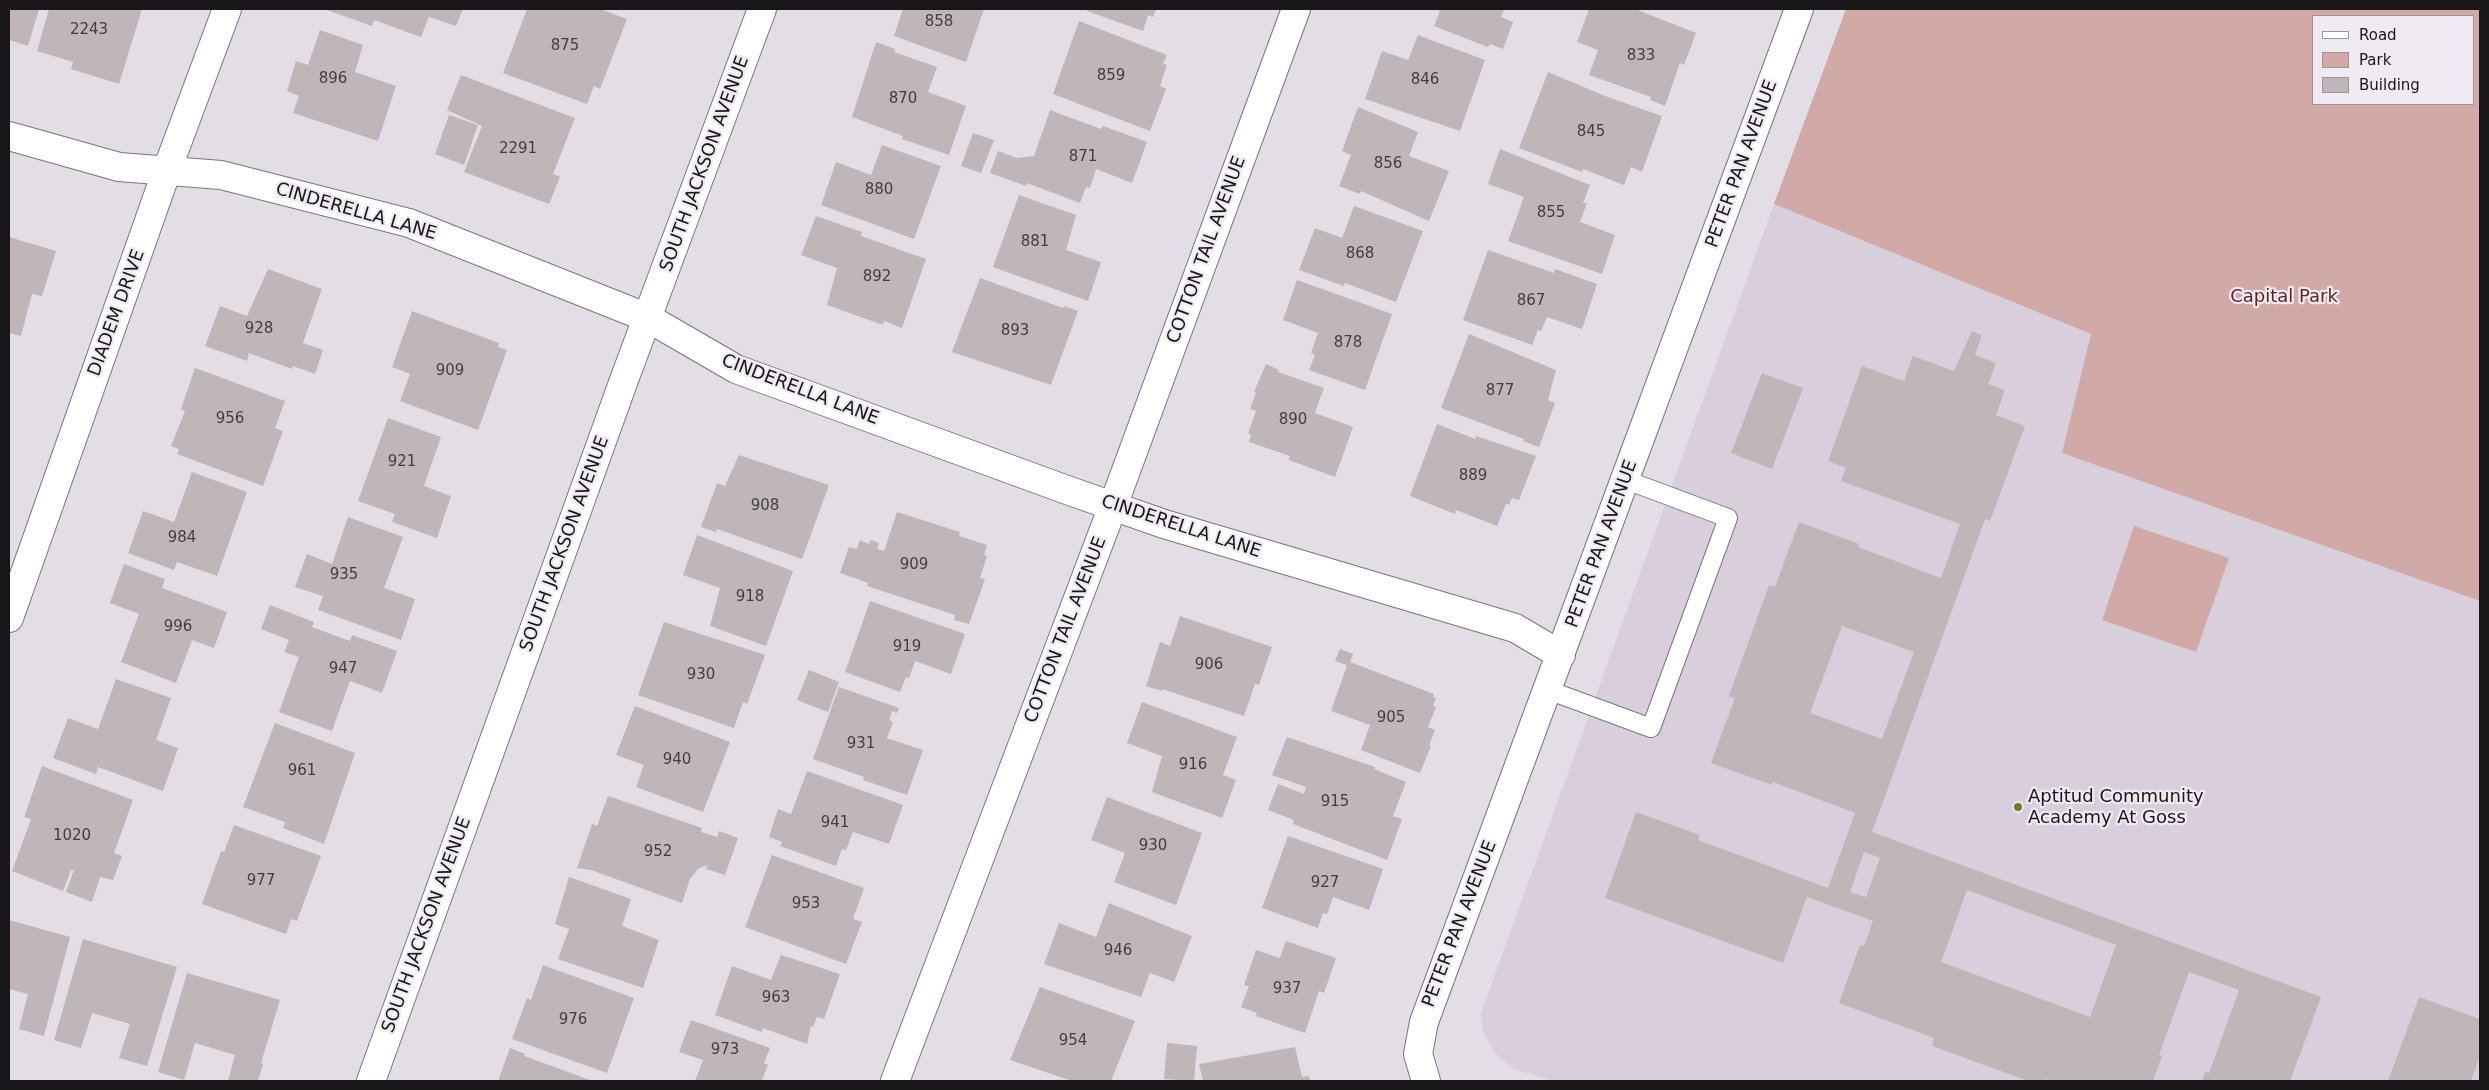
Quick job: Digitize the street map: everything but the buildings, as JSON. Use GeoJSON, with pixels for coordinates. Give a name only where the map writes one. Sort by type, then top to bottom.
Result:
{"type":"FeatureCollection","features":[{"type":"Feature","properties":{"kind":"street","name":"DIADEM DRIVE"},"geometry":{"type":"LineString","coordinates":[[9,618],[167,170],[227,9]]}},
{"type":"Feature","properties":{"kind":"street","name":"SOUTH JACKSON AVENUE"},"geometry":{"type":"LineString","coordinates":[[371,1081],[762,9]]}},
{"type":"Feature","properties":{"kind":"street","name":"COTTON TAIL AVENUE"},"geometry":{"type":"LineString","coordinates":[[895,1081],[1113,506],[1296,9]]}},
{"type":"Feature","properties":{"kind":"street","name":"PETER PAN AVENUE"},"geometry":{"type":"LineString","coordinates":[[1426,1081],[1418,1054],[1424,1022],[1799,9]]}},
{"type":"Feature","properties":{"kind":"street","name":"CINDERELLA LANE"},"geometry":{"type":"LineString","coordinates":[[9,136],[119,167],[221,175],[409,223],[648,318],[736,369],[1164,524],[1515,628],[1561,655]]}},
{"type":"Feature","properties":{"kind":"lane"},"geometry":{"type":"LineString","coordinates":[[1548,690],[1651,728],[1728,518],[1626,480]]}},
{"type":"Feature","properties":{"kind":"shaded area","name":"Aptitud Community Academy At Goss"},"geometry":{"type":"Polygon","coordinates":[[[1774,204],[2091,334],[2062,453],[2480,601],[2480,1081],[1554,1081],[1513,1069],[1494,1052],[1483,1031],[1481,1013],[1774,204]]]}},
{"type":"Feature","properties":{"kind":"green space","name":"Capital Park"},"geometry":{"type":"Polygon","coordinates":[[[1846,9],[2480,9],[2480,601],[2062,453],[2091,334],[1774,204],[1846,9]]]}},
{"type":"Feature","properties":{"kind":"green space"},"geometry":{"type":"Polygon","coordinates":[[[2134,526],[2229,558],[2196,652],[2102,620],[2134,526]]]}},
{"type":"Feature","properties":{"kind":"place","name":"Aptitud Community Academy At Goss"},"geometry":{"type":"Point","coordinates":[2018,807]}}]}
